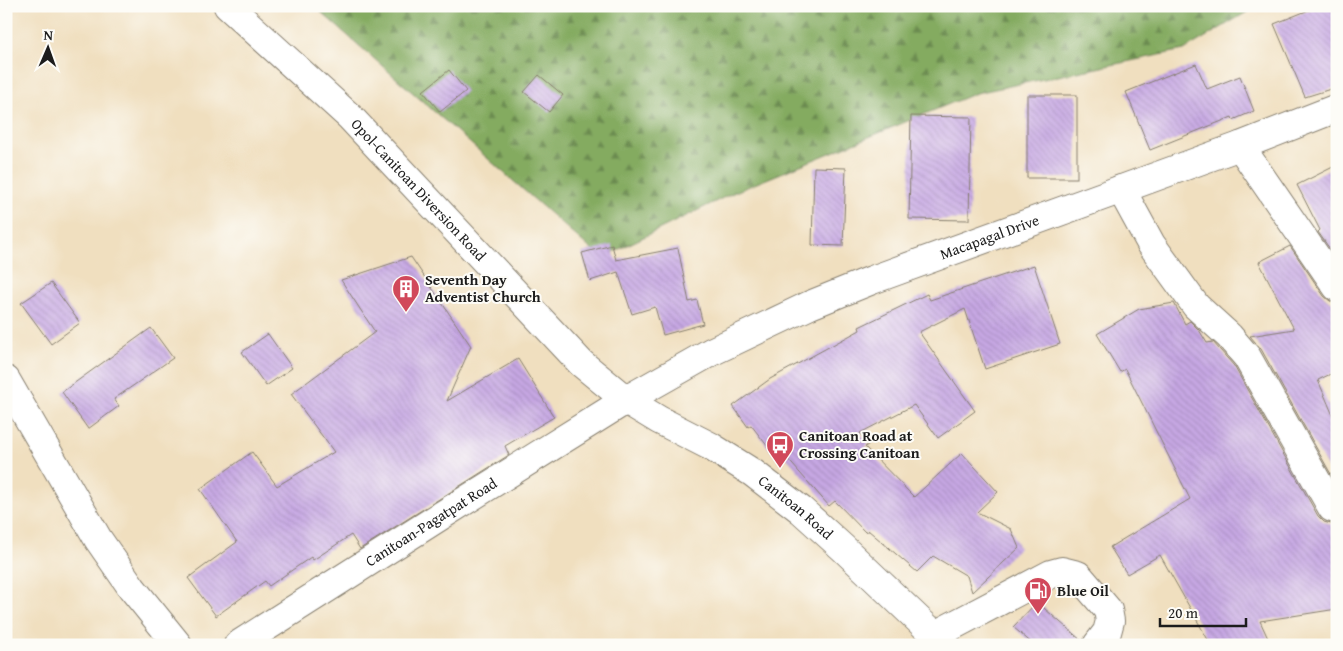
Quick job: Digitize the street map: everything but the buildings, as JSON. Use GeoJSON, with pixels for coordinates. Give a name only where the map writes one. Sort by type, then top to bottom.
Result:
{"type":"FeatureCollection","features":[{"type":"Feature","properties":{"kind":"main road","name":"Opol-Canitoan Diversion Road"},"geometry":{"type":"LineString","coordinates":[[228,6],[350,116],[581,363],[626,400]]}},
{"type":"Feature","properties":{"kind":"main road","name":"Macapagal Drive"},"geometry":{"type":"LineString","coordinates":[[626,400],[711,352],[810,304],[1240,146],[1337,108]]}},
{"type":"Feature","properties":{"kind":"main road"},"geometry":{"type":"LineString","coordinates":[[1240,146],[1337,287]]}},
{"type":"Feature","properties":{"kind":"main road"},"geometry":{"type":"LineString","coordinates":[[1121,189],[1151,244],[1196,306],[1229,336],[1247,357],[1332,508]]}},
{"type":"Feature","properties":{"kind":"main road"},"geometry":{"type":"LineString","coordinates":[[6,380],[98,539],[132,588],[178,645]]}},
{"type":"Feature","properties":{"kind":"main road","name":"Canitoan Road"},"geometry":{"type":"LineString","coordinates":[[626,400],[753,472],[801,510],[844,548],[940,640]]}},
{"type":"Feature","properties":{"kind":"main road","name":"Canitoan-Pagatpat Road"},"geometry":{"type":"LineString","coordinates":[[238,645],[626,400]]}},
{"type":"Feature","properties":{"kind":"main road"},"geometry":{"type":"LineString","coordinates":[[940,640],[1050,574],[1062,571],[1078,575],[1108,610],[1110,621],[1107,632],[1097,645]]}},
{"type":"Feature","properties":{"kind":"green space"},"geometry":{"type":"Polygon","coordinates":[[[314,6],[1257,6],[1184,50],[976,93],[735,192],[601,258],[314,6]]]}},
{"type":"Feature","properties":{"kind":"place","name":"Seventh Day Adventist Church"},"geometry":{"type":"Point","coordinates":[406,313]}},
{"type":"Feature","properties":{"kind":"place","name":"Canitoan Road at Crossing Canitoan"},"geometry":{"type":"Point","coordinates":[780,469]}},
{"type":"Feature","properties":{"kind":"place","name":"Blue Oil"},"geometry":{"type":"Point","coordinates":[1038,615]}}]}
